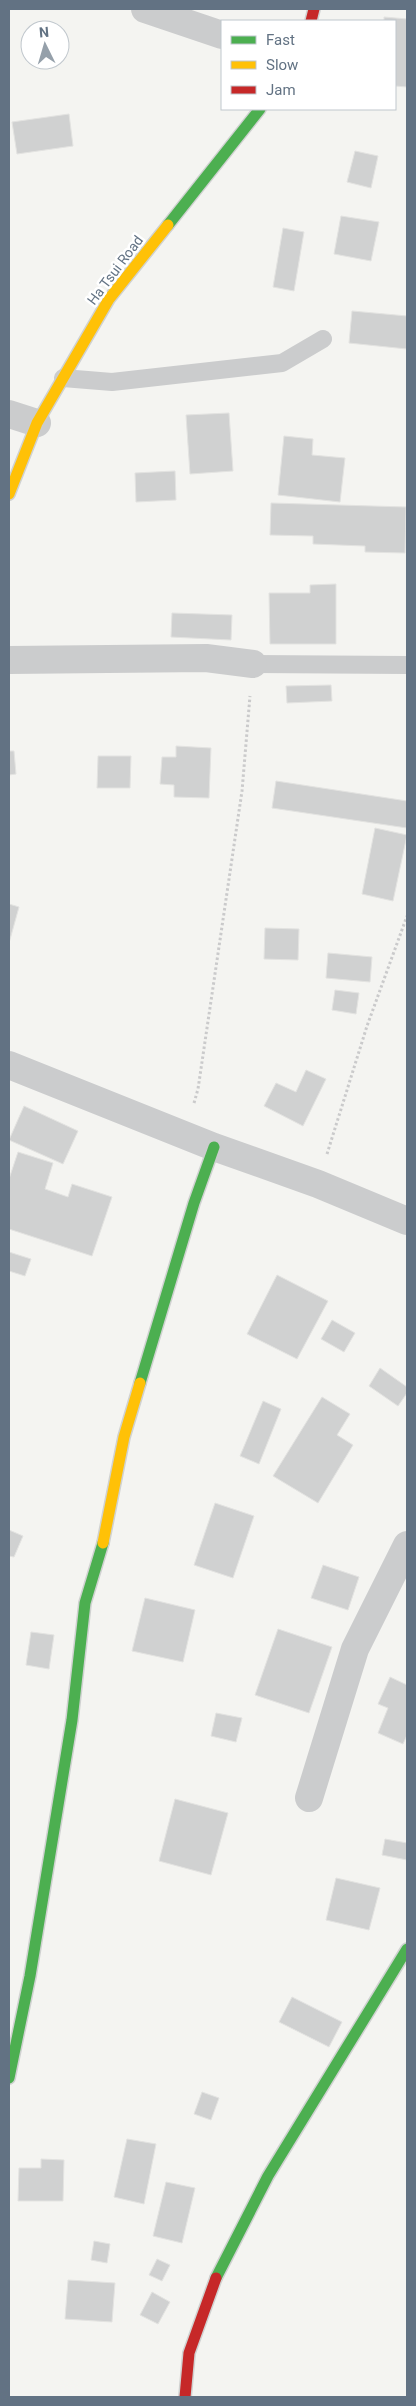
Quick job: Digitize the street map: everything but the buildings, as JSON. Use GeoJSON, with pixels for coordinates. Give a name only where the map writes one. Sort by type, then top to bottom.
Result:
{"type":"FeatureCollection","features":[{"type":"Feature","properties":{"kind":"street"},"geometry":{"type":"LineString","coordinates":[[145,9],[221,35]]}},
{"type":"Feature","properties":{"kind":"street","name":"Ha Tsui Road"},"geometry":{"type":"LineString","coordinates":[[9,494],[37,423],[109,299],[259,110]]}},
{"type":"Feature","properties":{"kind":"street"},"geometry":{"type":"LineString","coordinates":[[9,414],[37,423]]}},
{"type":"Feature","properties":{"kind":"street"},"geometry":{"type":"LineString","coordinates":[[9,660],[206,658],[253,664]]}},
{"type":"Feature","properties":{"kind":"street"},"geometry":{"type":"LineString","coordinates":[[9,1065],[214,1147],[318,1184],[407,1221]]}},
{"type":"Feature","properties":{"kind":"street"},"geometry":{"type":"LineString","coordinates":[[9,2078],[30,1976],[72,1720],[84,1603],[108,1525],[124,1436],[194,1203],[214,1147]]}},
{"type":"Feature","properties":{"kind":"street"},"geometry":{"type":"LineString","coordinates":[[309,1798],[355,1648],[407,1545]]}},
{"type":"Feature","properties":{"kind":"street"},"geometry":{"type":"LineString","coordinates":[[185,2397],[189,2354],[214,2282],[268,2176],[407,1949]]}},
{"type":"Feature","properties":{"kind":"lane"},"geometry":{"type":"LineString","coordinates":[[63,378],[112,382],[282,363],[323,339]]}},
{"type":"Feature","properties":{"kind":"lane"},"geometry":{"type":"LineString","coordinates":[[253,664],[407,665]]}},
{"type":"Feature","properties":{"kind":"path"},"geometry":{"type":"LineString","coordinates":[[183,1135],[198,1089],[242,791],[253,664]]}},
{"type":"Feature","properties":{"kind":"path"},"geometry":{"type":"LineString","coordinates":[[318,1184],[367,1026],[407,916]]}},
{"type":"Feature","properties":{"kind":"traffic: fast"},"geometry":{"type":"LineString","coordinates":[[168,225],[259,110]]}},
{"type":"Feature","properties":{"kind":"traffic: fast"},"geometry":{"type":"LineString","coordinates":[[140,1383],[194,1203],[214,1147]]}},
{"type":"Feature","properties":{"kind":"traffic: fast"},"geometry":{"type":"LineString","coordinates":[[9,2078],[30,1976],[72,1720],[85,1603],[103,1543]]}},
{"type":"Feature","properties":{"kind":"traffic: fast"},"geometry":{"type":"LineString","coordinates":[[216,2278],[268,2176],[407,1949]]}},
{"type":"Feature","properties":{"kind":"traffic: slow"},"geometry":{"type":"LineString","coordinates":[[9,494],[37,423],[109,299],[168,225]]}},
{"type":"Feature","properties":{"kind":"traffic: slow"},"geometry":{"type":"LineString","coordinates":[[103,1543],[124,1437],[140,1383]]}},
{"type":"Feature","properties":{"kind":"traffic: jam"},"geometry":{"type":"LineString","coordinates":[[311,20],[314,9]]}},
{"type":"Feature","properties":{"kind":"traffic: jam"},"geometry":{"type":"LineString","coordinates":[[185,2397],[189,2353],[216,2278]]}}]}
